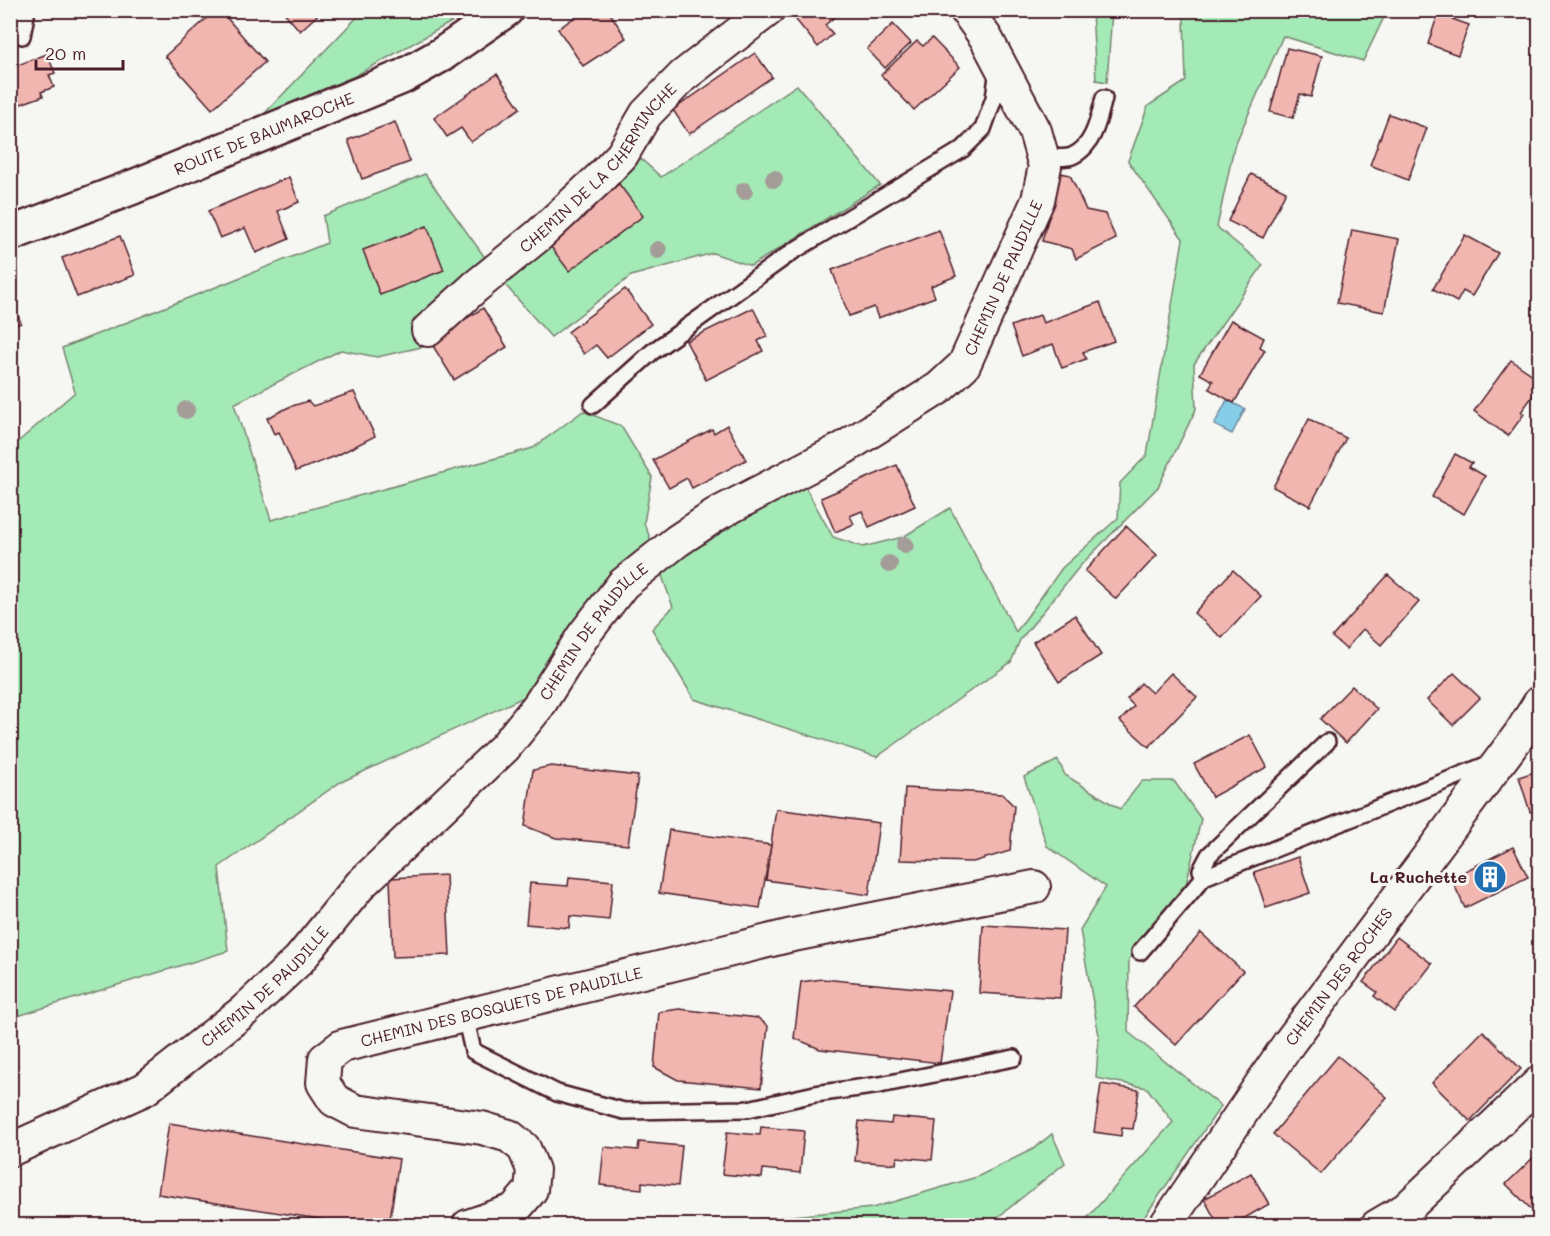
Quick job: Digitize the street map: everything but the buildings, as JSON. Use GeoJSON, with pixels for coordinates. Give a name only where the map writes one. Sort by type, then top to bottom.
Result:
{"type":"FeatureCollection","features":[{"type":"Feature","properties":{"kind":"street","name":"ROUTE DE BAUMAROCHE"},"geometry":{"type":"LineString","coordinates":[[10,234],[133,187],[402,77],[441,55],[506,10]]}},
{"type":"Feature","properties":{"kind":"street","name":"CHEMIN DE LA CHERMINCHE"},"geometry":{"type":"LineString","coordinates":[[428,330],[600,178],[622,155],[646,114],[683,76],[768,10]]}},
{"type":"Feature","properties":{"kind":"street","name":"CHEMIN DE PAUDILLE"},"geometry":{"type":"LineString","coordinates":[[10,1150],[145,1089],[260,997],[299,960],[361,884],[506,747],[539,705],[583,636],[623,584],[677,541],[719,513],[844,448],[939,388],[964,365],[1038,200],[1045,166],[1035,131],[986,38],[966,10]]}},
{"type":"Feature","properties":{"kind":"street","name":"CHEMIN DES ROCHES"},"geometry":{"type":"LineString","coordinates":[[1164,1226],[1289,1044],[1502,759],[1539,702]]}},
{"type":"Feature","properties":{"kind":"street","name":"CHEMIN DES BOSQUETS DE PAUDILLE"},"geometry":{"type":"LineString","coordinates":[[468,1226],[514,1210],[531,1191],[533,1170],[524,1148],[509,1136],[482,1128],[355,1110],[334,1100],[323,1083],[325,1059],[342,1046],[788,936],[1035,887]]}},
{"type":"Feature","properties":{"kind":"street"},"geometry":{"type":"LineString","coordinates":[[1377,1226],[1406,1209],[1539,1082]]}},
{"type":"Feature","properties":{"kind":"lane"},"geometry":{"type":"LineString","coordinates":[[22,36],[27,10]]}},
{"type":"Feature","properties":{"kind":"lane"},"geometry":{"type":"LineString","coordinates":[[593,405],[652,351],[774,264],[963,149],[983,129],[994,98],[999,63]]}},
{"type":"Feature","properties":{"kind":"lane"},"geometry":{"type":"LineString","coordinates":[[1043,157],[1072,156],[1087,145],[1097,123],[1104,98]]}},
{"type":"Feature","properties":{"kind":"lane"},"geometry":{"type":"LineString","coordinates":[[1204,878],[1201,870],[1209,855],[1327,742]]}},
{"type":"Feature","properties":{"kind":"lane"},"geometry":{"type":"LineString","coordinates":[[1140,952],[1204,878],[1502,759]]}},
{"type":"Feature","properties":{"kind":"lane"},"geometry":{"type":"LineString","coordinates":[[465,1016],[472,1051],[557,1093],[624,1111],[748,1109],[815,1094],[880,1085],[1014,1058]]}},
{"type":"Feature","properties":{"kind":"green space"},"geometry":{"type":"Polygon","coordinates":[[[363,11],[471,11],[355,76],[264,114],[363,11]]]}},
{"type":"Feature","properties":{"kind":"green space"},"geometry":{"type":"Polygon","coordinates":[[[1092,11],[1112,11],[1107,82],[1096,80],[1092,11]]]}},
{"type":"Feature","properties":{"kind":"green space"},"geometry":{"type":"Polygon","coordinates":[[[1174,11],[1387,11],[1363,61],[1283,36],[1234,147],[1217,227],[1263,265],[1194,364],[1196,409],[1158,487],[1080,566],[1020,640],[1011,662],[877,757],[694,699],[652,629],[673,607],[660,570],[803,483],[833,537],[863,547],[903,537],[950,508],[1016,632],[1062,568],[1118,518],[1120,483],[1147,455],[1183,239],[1128,161],[1148,106],[1186,81],[1184,18],[1174,11]]]}},
{"type":"Feature","properties":{"kind":"green space"},"geometry":{"type":"Polygon","coordinates":[[[797,85],[880,185],[751,266],[713,253],[631,276],[551,337],[501,280],[426,346],[377,357],[341,350],[234,404],[271,520],[533,448],[583,411],[621,426],[652,477],[644,523],[653,545],[609,577],[524,697],[339,783],[219,867],[228,951],[11,1018],[11,448],[75,392],[62,348],[327,243],[323,216],[425,174],[486,259],[604,155],[618,138],[661,177],[797,85]]]}},
{"type":"Feature","properties":{"kind":"green space"},"geometry":{"type":"Polygon","coordinates":[[[1058,760],[1065,775],[1120,809],[1142,781],[1174,781],[1201,819],[1181,907],[1129,959],[1128,1032],[1221,1106],[1139,1225],[1081,1225],[1173,1122],[1147,1088],[1096,1078],[1099,1036],[1080,930],[1106,887],[1047,846],[1024,777],[1058,760]]]}},
{"type":"Feature","properties":{"kind":"green space"},"geometry":{"type":"Polygon","coordinates":[[[1052,1134],[1065,1163],[993,1221],[978,1225],[701,1225],[872,1208],[977,1177],[1033,1149],[1052,1134]]]}},
{"type":"Feature","properties":{"kind":"water"},"geometry":{"type":"Polygon","coordinates":[[[1227,400],[1245,409],[1232,434],[1214,425],[1227,400]]]}},
{"type":"Feature","properties":{"kind":"place","name":"La Ruchette"},"geometry":{"type":"Point","coordinates":[1490,877]}}]}
